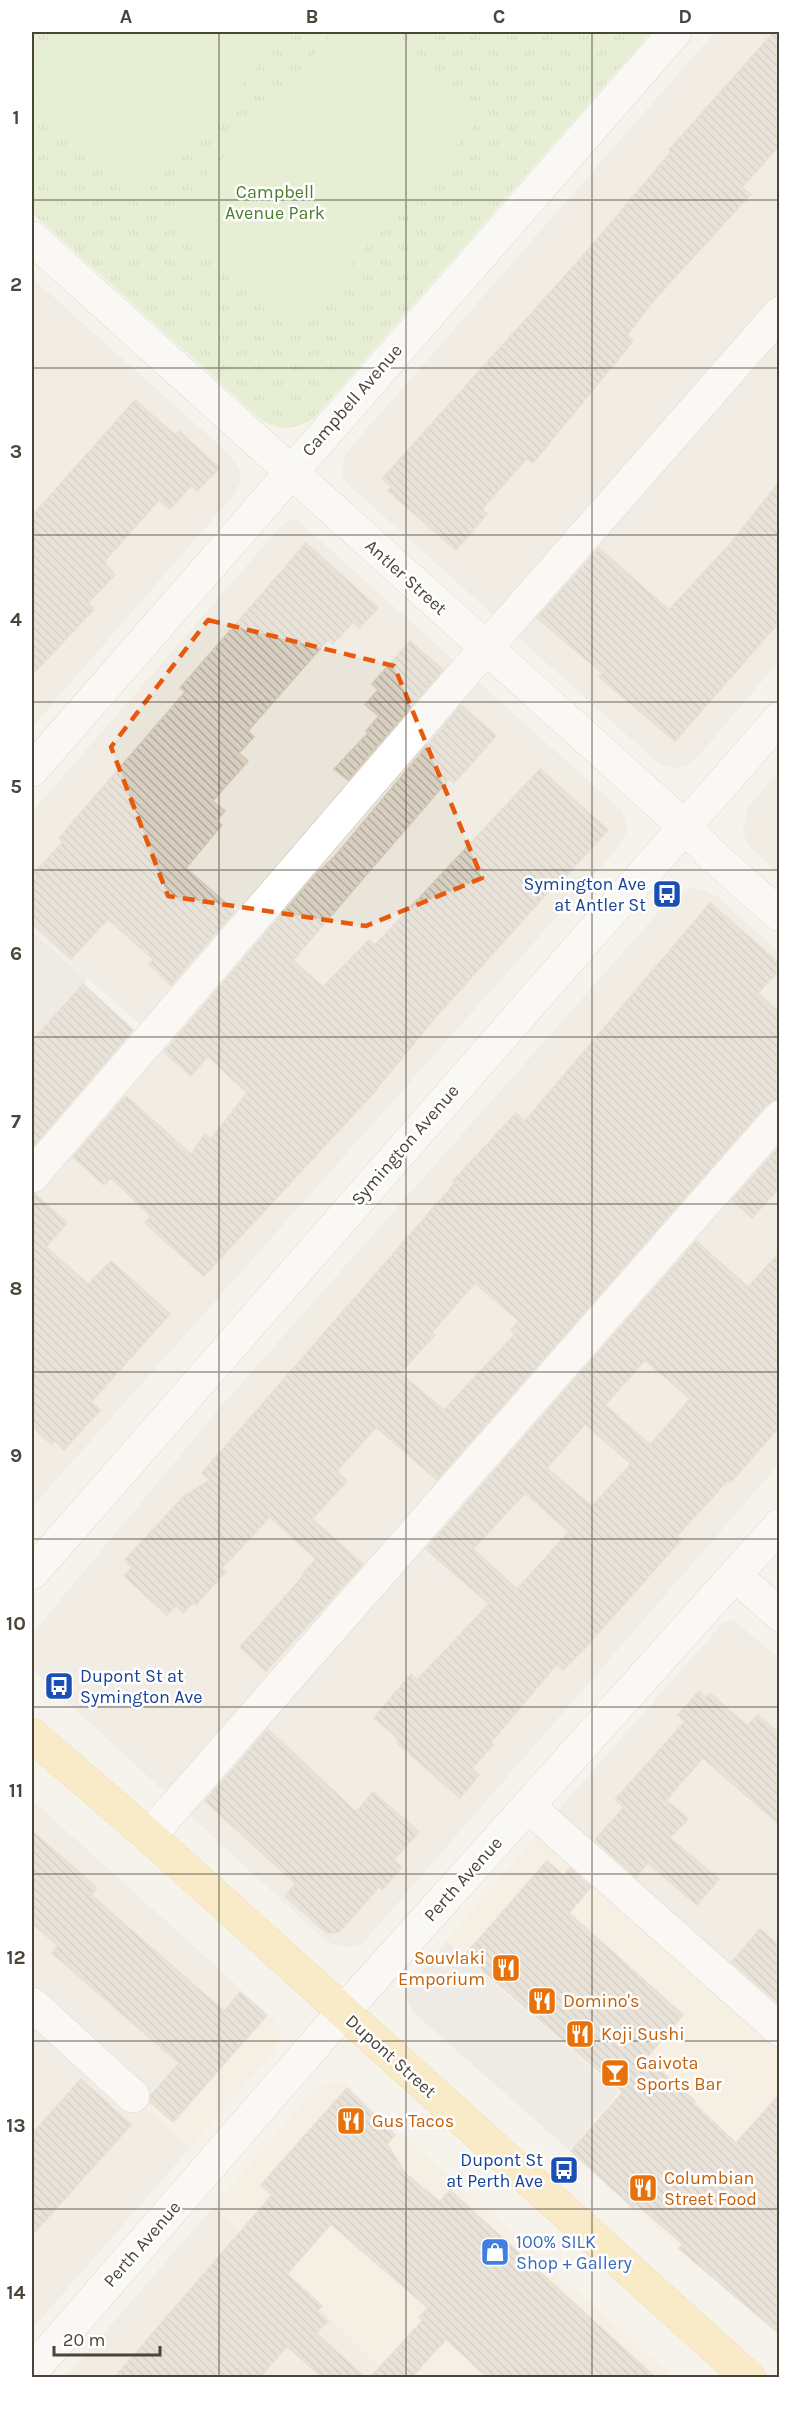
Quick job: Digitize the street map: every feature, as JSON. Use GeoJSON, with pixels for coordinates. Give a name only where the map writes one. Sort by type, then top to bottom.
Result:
{"type":"FeatureCollection","features":[{"type":"Feature","properties":{"kind":"main road","name":"Dupont Street"},"geometry":{"type":"LineString","coordinates":[[32,1735],[149,1836],[749,2378]]}},
{"type":"Feature","properties":{"kind":"street","name":"Campbell Avenue"},"geometry":{"type":"LineString","coordinates":[[32,770],[290,471],[675,32]]}},
{"type":"Feature","properties":{"kind":"street","name":"Antler Street"},"geometry":{"type":"LineString","coordinates":[[32,238],[780,915]]}},
{"type":"Feature","properties":{"kind":"street"},"geometry":{"type":"LineString","coordinates":[[32,1176],[485,649],[780,313]]}},
{"type":"Feature","properties":{"kind":"street","name":"Symington Avenue"},"geometry":{"type":"LineString","coordinates":[[32,1573],[780,718]]}},
{"type":"Feature","properties":{"kind":"street"},"geometry":{"type":"LineString","coordinates":[[149,1836],[780,1117]]}},
{"type":"Feature","properties":{"kind":"street","name":"Perth Avenue"},"geometry":{"type":"LineString","coordinates":[[32,2368],[343,2012],[780,1525]]}},
{"type":"Feature","properties":{"kind":"street"},"geometry":{"type":"LineString","coordinates":[[736,1576],[780,1616]]}},
{"type":"Feature","properties":{"kind":"street"},"geometry":{"type":"LineString","coordinates":[[528,1806],[780,2030]]}},
{"type":"Feature","properties":{"kind":"street"},"geometry":{"type":"LineString","coordinates":[[32,2004],[133,2096]]}},
{"type":"Feature","properties":{"kind":"highlighted area"},"geometry":{"type":"Polygon","coordinates":[[[208,620],[394,666],[482,878],[366,926],[168,896],[111,747],[208,620]]]}},
{"type":"Feature","properties":{"kind":"shaded area"},"geometry":{"type":"Polygon","coordinates":[[[715,32],[779,32],[779,661],[696,759],[685,767],[673,768],[659,764],[350,486],[343,476],[342,467],[346,453],[357,440],[715,32]]]}},
{"type":"Feature","properties":{"kind":"shaded area"},"geometry":{"type":"Polygon","coordinates":[[[32,278],[229,454],[240,470],[240,483],[232,497],[32,727],[32,278]]]}},
{"type":"Feature","properties":{"kind":"shaded area"},"geometry":{"type":"Polygon","coordinates":[[[296,519],[619,808],[626,820],[627,832],[611,856],[32,1507],[32,1168],[149,1032],[32,929],[32,812],[283,524],[296,519]]]}},
{"type":"Feature","properties":{"kind":"shaded area"},"geometry":{"type":"Polygon","coordinates":[[[779,771],[779,874],[752,849],[745,838],[743,827],[749,806],[779,771]]]}},
{"type":"Feature","properties":{"kind":"shaded area"},"geometry":{"type":"Polygon","coordinates":[[[692,888],[705,890],[719,898],[779,952],[779,1464],[362,1944],[346,1947],[334,1945],[320,1936],[32,1669],[32,1634],[217,1411],[672,897],[692,888]]]}},
{"type":"Feature","properties":{"kind":"shaded area"},"geometry":{"type":"Polygon","coordinates":[[[32,931],[87,979],[32,1042],[32,931]]]}},
{"type":"Feature","properties":{"kind":"shaded area"},"geometry":{"type":"Polygon","coordinates":[[[731,1618],[779,1658],[779,2021],[552,1817],[723,1623],[731,1618]]]}},
{"type":"Feature","properties":{"kind":"shaded area"},"geometry":{"type":"Polygon","coordinates":[[[32,1800],[241,1989],[141,2104],[190,2148],[32,2329],[32,1800]]]}},
{"type":"Feature","properties":{"kind":"shaded area"},"geometry":{"type":"Polygon","coordinates":[[[552,1817],[779,2021],[779,2337],[412,2011],[407,1998],[408,1986],[552,1817]]]}},
{"type":"Feature","properties":{"kind":"shaded area"},"geometry":{"type":"Polygon","coordinates":[[[447,1942],[619,2092],[569,2150],[412,2011],[407,1998],[408,1986],[447,1942]]]}},
{"type":"Feature","properties":{"kind":"shaded area"},"geometry":{"type":"Polygon","coordinates":[[[241,1989],[279,2025],[280,2037],[276,2049],[190,2148],[141,2104],[241,1989]]]}},
{"type":"Feature","properties":{"kind":"shaded area"},"geometry":{"type":"Polygon","coordinates":[[[338,2081],[346,2084],[673,2377],[391,2377],[214,2206],[317,2086],[338,2081]]]}},
{"type":"Feature","properties":{"kind":"shaded area"},"geometry":{"type":"Polygon","coordinates":[[[214,2206],[378,2365],[391,2377],[65,2378],[214,2206]]]}},
{"type":"Feature","properties":{"kind":"green space","name":"Campbell Avenue Park"},"geometry":{"type":"Polygon","coordinates":[[[32,32],[651,32],[313,419],[295,427],[283,428],[264,422],[32,213],[32,32]]]}},
{"type":"Feature","properties":{"kind":"green space"},"geometry":{"type":"Polygon","coordinates":[[[64,32],[288,32],[145,193],[32,92],[32,68],[64,32]]]}},
{"type":"Feature","properties":{"kind":"green space"},"geometry":{"type":"Polygon","coordinates":[[[334,32],[393,32],[485,113],[294,329],[169,218],[334,32]]]}},
{"type":"Feature","properties":{"kind":"building"},"geometry":{"type":"Polygon","coordinates":[[[774,32],[780,32],[780,145],[742,187],[751,194],[654,300],[627,335],[633,341],[533,463],[527,458],[482,509],[487,514],[456,550],[388,491],[391,487],[382,479],[581,258],[671,152],[669,150],[774,32]]]}},
{"type":"Feature","properties":{"kind":"building"},"geometry":{"type":"Polygon","coordinates":[[[135,400],[175,435],[179,431],[219,468],[197,491],[191,486],[170,509],[159,500],[104,562],[115,575],[88,603],[94,609],[32,675],[32,516],[135,400]]]}},
{"type":"Feature","properties":{"kind":"building"},"geometry":{"type":"Polygon","coordinates":[[[780,481],[780,621],[675,741],[599,677],[602,673],[537,618],[599,548],[669,610],[731,543],[780,481]]]}},
{"type":"Feature","properties":{"kind":"building"},"geometry":{"type":"Polygon","coordinates":[[[306,543],[378,608],[359,628],[353,622],[333,644],[328,640],[248,731],[254,737],[239,753],[248,761],[213,801],[225,811],[216,821],[222,825],[186,868],[235,911],[171,985],[149,964],[153,959],[108,919],[71,959],[32,923],[32,875],[63,842],[59,838],[185,692],[180,688],[306,543]]]}},
{"type":"Feature","properties":{"kind":"building"},"geometry":{"type":"Polygon","coordinates":[[[410,641],[443,670],[348,780],[334,769],[368,733],[366,731],[379,716],[365,705],[378,690],[372,684],[410,641]]]}},
{"type":"Feature","properties":{"kind":"building"},"geometry":{"type":"Polygon","coordinates":[[[461,705],[496,736],[454,783],[449,779],[293,960],[323,987],[369,940],[375,945],[540,769],[608,830],[567,875],[565,873],[434,1019],[369,1098],[204,1276],[145,1223],[151,1216],[111,1178],[104,1185],[73,1157],[126,1096],[191,1154],[205,1134],[211,1139],[247,1093],[208,1056],[191,1076],[164,1052],[316,874],[335,856],[461,705]]]}},
{"type":"Feature","properties":{"kind":"building"},"geometry":{"type":"Polygon","coordinates":[[[710,903],[780,964],[780,969],[758,993],[780,1013],[780,1099],[766,1105],[437,1480],[376,1427],[337,1471],[347,1481],[312,1519],[363,1564],[266,1671],[240,1647],[316,1559],[270,1517],[222,1568],[226,1571],[196,1605],[193,1602],[183,1613],[176,1606],[167,1615],[124,1576],[132,1567],[125,1560],[183,1497],[210,1480],[202,1473],[455,1183],[453,1181],[516,1113],[525,1121],[710,903]],[[475,1283],[432,1332],[435,1335],[400,1373],[444,1410],[515,1334],[511,1330],[519,1321],[475,1283]]]}},
{"type":"Feature","properties":{"kind":"building"},"geometry":{"type":"Polygon","coordinates":[[[83,984],[133,1030],[32,1148],[32,1041],[83,984]]]}},
{"type":"Feature","properties":{"kind":"building"},"geometry":{"type":"Polygon","coordinates":[[[780,1146],[780,1187],[752,1218],[732,1200],[780,1146]]]}},
{"type":"Feature","properties":{"kind":"building"},"geometry":{"type":"Polygon","coordinates":[[[32,1194],[35,1194],[67,1223],[46,1247],[88,1284],[111,1261],[170,1314],[91,1402],[100,1410],[64,1450],[55,1441],[51,1444],[32,1426],[32,1194]]]}},
{"type":"Feature","properties":{"kind":"building"},"geometry":{"type":"Polygon","coordinates":[[[696,1241],[748,1287],[780,1252],[780,1426],[730,1483],[728,1480],[677,1536],[681,1540],[586,1647],[563,1670],[557,1664],[472,1768],[479,1775],[460,1798],[397,1743],[399,1741],[392,1733],[374,1718],[411,1674],[417,1680],[489,1604],[426,1549],[696,1241]],[[645,1360],[605,1405],[650,1445],[690,1399],[645,1360]],[[585,1424],[547,1468],[592,1506],[631,1464],[585,1424]],[[525,1493],[473,1549],[517,1589],[569,1532],[525,1493]]]}},
{"type":"Feature","properties":{"kind":"building"},"geometry":{"type":"Polygon","coordinates":[[[699,1691],[706,1698],[710,1693],[747,1726],[758,1715],[780,1734],[780,1825],[703,1758],[666,1800],[688,1819],[670,1838],[719,1879],[697,1905],[648,1863],[636,1877],[595,1840],[624,1807],[615,1800],[685,1721],[678,1715],[699,1691]]]}},
{"type":"Feature","properties":{"kind":"building"},"geometry":{"type":"Polygon","coordinates":[[[268,1729],[356,1812],[373,1792],[419,1832],[393,1860],[402,1867],[382,1890],[379,1887],[339,1932],[327,1933],[285,1896],[296,1884],[205,1801],[268,1729]]]}},
{"type":"Feature","properties":{"kind":"building"},"geometry":{"type":"Polygon","coordinates":[[[32,1831],[97,1888],[91,1895],[224,2011],[240,1992],[267,2015],[173,2122],[150,2102],[151,2095],[179,2063],[52,1953],[58,1946],[32,1923],[32,1831]]]}},
{"type":"Feature","properties":{"kind":"building"},"geometry":{"type":"Polygon","coordinates":[[[547,1861],[564,1876],[570,1868],[591,1887],[569,1913],[683,2015],[646,2058],[695,2101],[693,2103],[736,2143],[780,2094],[780,2334],[679,2249],[683,2244],[636,2204],[633,2208],[571,2151],[623,2092],[465,1955],[547,1861]]]}},
{"type":"Feature","properties":{"kind":"building"},"geometry":{"type":"Polygon","coordinates":[[[760,1929],[780,1946],[780,2004],[732,1962],[760,1929]]]}},
{"type":"Feature","properties":{"kind":"building"},"geometry":{"type":"Polygon","coordinates":[[[81,2079],[131,2125],[32,2235],[32,2134],[81,2079]]]}},
{"type":"Feature","properties":{"kind":"building"},"geometry":{"type":"Polygon","coordinates":[[[347,2088],[395,2135],[387,2144],[405,2173],[440,2202],[450,2190],[656,2378],[488,2378],[446,2339],[411,2378],[370,2378],[423,2320],[419,2317],[428,2308],[331,2224],[287,2274],[322,2306],[317,2311],[328,2321],[316,2333],[366,2378],[323,2378],[287,2346],[259,2378],[114,2378],[272,2195],[261,2185],[347,2088]]]}},
{"type":"Feature","properties":{"kind":"place","name":"Symington Ave at Antler St"},"geometry":{"type":"Point","coordinates":[667,894]}},
{"type":"Feature","properties":{"kind":"place","name":"Dupont St at Symington Ave"},"geometry":{"type":"Point","coordinates":[59,1686]}},
{"type":"Feature","properties":{"kind":"place","name":"Souvlaki Emporium"},"geometry":{"type":"Point","coordinates":[506,1968]}},
{"type":"Feature","properties":{"kind":"place","name":"Domino's"},"geometry":{"type":"Point","coordinates":[542,2001]}},
{"type":"Feature","properties":{"kind":"place","name":"Koji Sushi"},"geometry":{"type":"Point","coordinates":[580,2034]}},
{"type":"Feature","properties":{"kind":"place","name":"Gaivota Sports Bar"},"geometry":{"type":"Point","coordinates":[615,2073]}},
{"type":"Feature","properties":{"kind":"place","name":"Gus Tacos"},"geometry":{"type":"Point","coordinates":[351,2121]}},
{"type":"Feature","properties":{"kind":"place","name":"Dupont St at Perth Ave"},"geometry":{"type":"Point","coordinates":[564,2170]}},
{"type":"Feature","properties":{"kind":"place","name":"Columbian Street Food"},"geometry":{"type":"Point","coordinates":[643,2188]}},
{"type":"Feature","properties":{"kind":"place","name":"100% SILK Shop + Gallery"},"geometry":{"type":"Point","coordinates":[495,2252]}}]}
